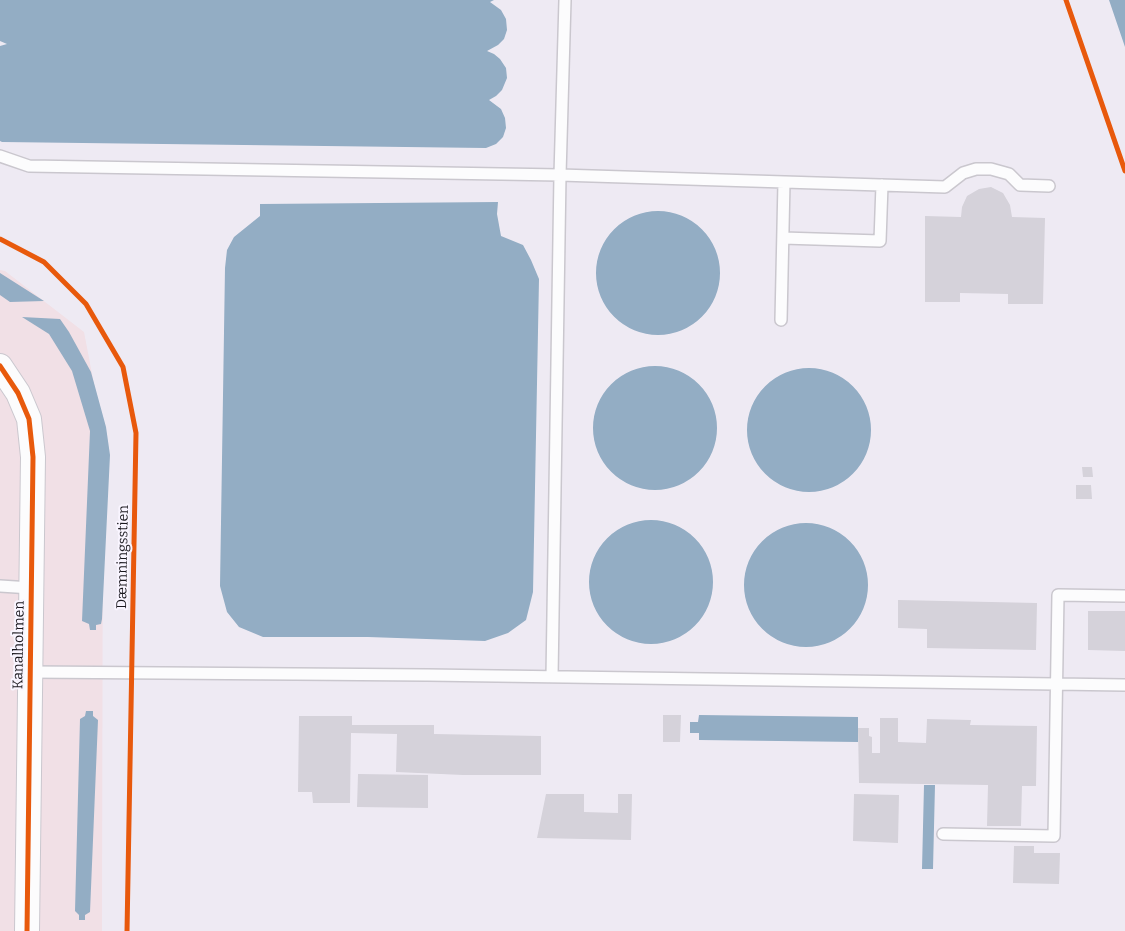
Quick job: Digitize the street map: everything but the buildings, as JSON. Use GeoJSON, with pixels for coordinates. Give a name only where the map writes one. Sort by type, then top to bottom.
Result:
{"type":"FeatureCollection","features":[{"type":"Feature","properties":{"kind":"street","name":"Kanalholmen"},"geometry":{"type":"LineString","coordinates":[[1,366],[18,393],[29,419],[33,457],[27,931]]}},
{"type":"Feature","properties":{"kind":"lane"},"geometry":{"type":"LineString","coordinates":[[552,677],[560,175],[565,0]]}},
{"type":"Feature","properties":{"kind":"lane"},"geometry":{"type":"LineString","coordinates":[[0,156],[28,166],[560,175],[945,187],[963,173],[976,169],[991,169],[1009,174],[1020,185],[1049,186]]}},
{"type":"Feature","properties":{"kind":"lane"},"geometry":{"type":"LineString","coordinates":[[781,320],[784,182]]}},
{"type":"Feature","properties":{"kind":"lane"},"geometry":{"type":"LineString","coordinates":[[783,238],[880,241],[882,185]]}},
{"type":"Feature","properties":{"kind":"lane"},"geometry":{"type":"LineString","coordinates":[[0,586],[32,588]]}},
{"type":"Feature","properties":{"kind":"lane"},"geometry":{"type":"LineString","coordinates":[[943,834],[1054,836],[1058,595],[1125,596]]}},
{"type":"Feature","properties":{"kind":"lane"},"geometry":{"type":"LineString","coordinates":[[30,672],[200,672],[1125,685]]}},
{"type":"Feature","properties":{"kind":"shaded area"},"geometry":{"type":"Polygon","coordinates":[[[0,270],[5,271],[84,332],[103,431],[102,931],[0,931],[0,270]]]}},
{"type":"Feature","properties":{"kind":"water"},"geometry":{"type":"Polygon","coordinates":[[[0,0],[494,0],[490,2],[501,10],[506,19],[507,30],[504,39],[487,51],[500,59],[506,68],[507,78],[502,90],[489,100],[501,109],[505,118],[506,128],[503,137],[496,144],[486,148],[2,142],[0,141],[0,46],[7,44],[0,41],[0,0]]]}},
{"type":"Feature","properties":{"kind":"water"},"geometry":{"type":"Polygon","coordinates":[[[1109,0],[1125,0],[1125,47],[1109,0]]]}},
{"type":"Feature","properties":{"kind":"water"},"geometry":{"type":"Polygon","coordinates":[[[498,202],[497,214],[501,236],[523,245],[539,279],[533,592],[526,620],[508,633],[485,641],[368,637],[263,637],[239,627],[227,612],[220,586],[225,268],[227,250],[234,237],[260,216],[260,204],[498,202]]]}},
{"type":"Feature","properties":{"kind":"water"},"geometry":{"type":"Polygon","coordinates":[[[658,211],[682,216],[702,229],[715,249],[720,273],[715,297],[702,317],[682,330],[658,335],[634,330],[614,317],[601,297],[596,273],[601,249],[614,229],[634,216],[658,211]]]}},
{"type":"Feature","properties":{"kind":"water"},"geometry":{"type":"Polygon","coordinates":[[[0,273],[44,301],[10,302],[0,295],[0,273]]]}},
{"type":"Feature","properties":{"kind":"water"},"geometry":{"type":"Polygon","coordinates":[[[22,317],[60,319],[91,372],[106,427],[110,455],[102,619],[101,624],[96,625],[96,630],[90,630],[89,624],[82,621],[90,431],[72,371],[49,334],[22,317]]]}},
{"type":"Feature","properties":{"kind":"water"},"geometry":{"type":"Polygon","coordinates":[[[655,366],[679,371],[699,384],[712,404],[717,428],[712,452],[699,472],[679,485],[655,490],[631,485],[611,472],[598,452],[593,428],[598,404],[611,384],[631,371],[655,366]]]}},
{"type":"Feature","properties":{"kind":"water"},"geometry":{"type":"Polygon","coordinates":[[[809,368],[833,373],[853,386],[866,406],[871,430],[866,454],[853,474],[833,487],[809,492],[785,487],[765,474],[752,454],[747,430],[752,406],[765,386],[785,373],[809,368]]]}},
{"type":"Feature","properties":{"kind":"water"},"geometry":{"type":"Polygon","coordinates":[[[651,520],[675,525],[695,538],[708,558],[713,582],[708,606],[695,626],[675,639],[651,644],[627,639],[607,626],[594,606],[589,582],[594,558],[607,538],[627,525],[651,520]]]}},
{"type":"Feature","properties":{"kind":"water"},"geometry":{"type":"Polygon","coordinates":[[[806,523],[830,528],[850,541],[863,561],[868,585],[863,609],[850,629],[830,642],[806,647],[782,642],[762,629],[749,609],[744,585],[749,561],[762,541],[782,528],[806,523]]]}},
{"type":"Feature","properties":{"kind":"water"},"geometry":{"type":"Polygon","coordinates":[[[86,711],[93,711],[93,716],[98,720],[90,912],[85,915],[85,920],[79,920],[79,915],[75,911],[80,719],[85,716],[86,711]]]}},
{"type":"Feature","properties":{"kind":"water"},"geometry":{"type":"Polygon","coordinates":[[[699,715],[858,717],[858,742],[699,740],[699,733],[690,733],[690,722],[698,722],[699,715]]]}},
{"type":"Feature","properties":{"kind":"water"},"geometry":{"type":"Polygon","coordinates":[[[924,785],[935,785],[933,869],[922,869],[924,785]]]}},
{"type":"Feature","properties":{"kind":"cycle path"},"geometry":{"type":"LineString","coordinates":[[1066,0],[1125,171]]}},
{"type":"Feature","properties":{"kind":"cycle path","name":"Dæmningsstien"},"geometry":{"type":"LineString","coordinates":[[0,239],[44,262],[86,304],[123,367],[136,433],[127,931]]}},
{"type":"Feature","properties":{"kind":"cycle path"},"geometry":{"type":"LineString","coordinates":[[0,366],[18,393],[29,419],[33,457],[27,931]]}}]}
